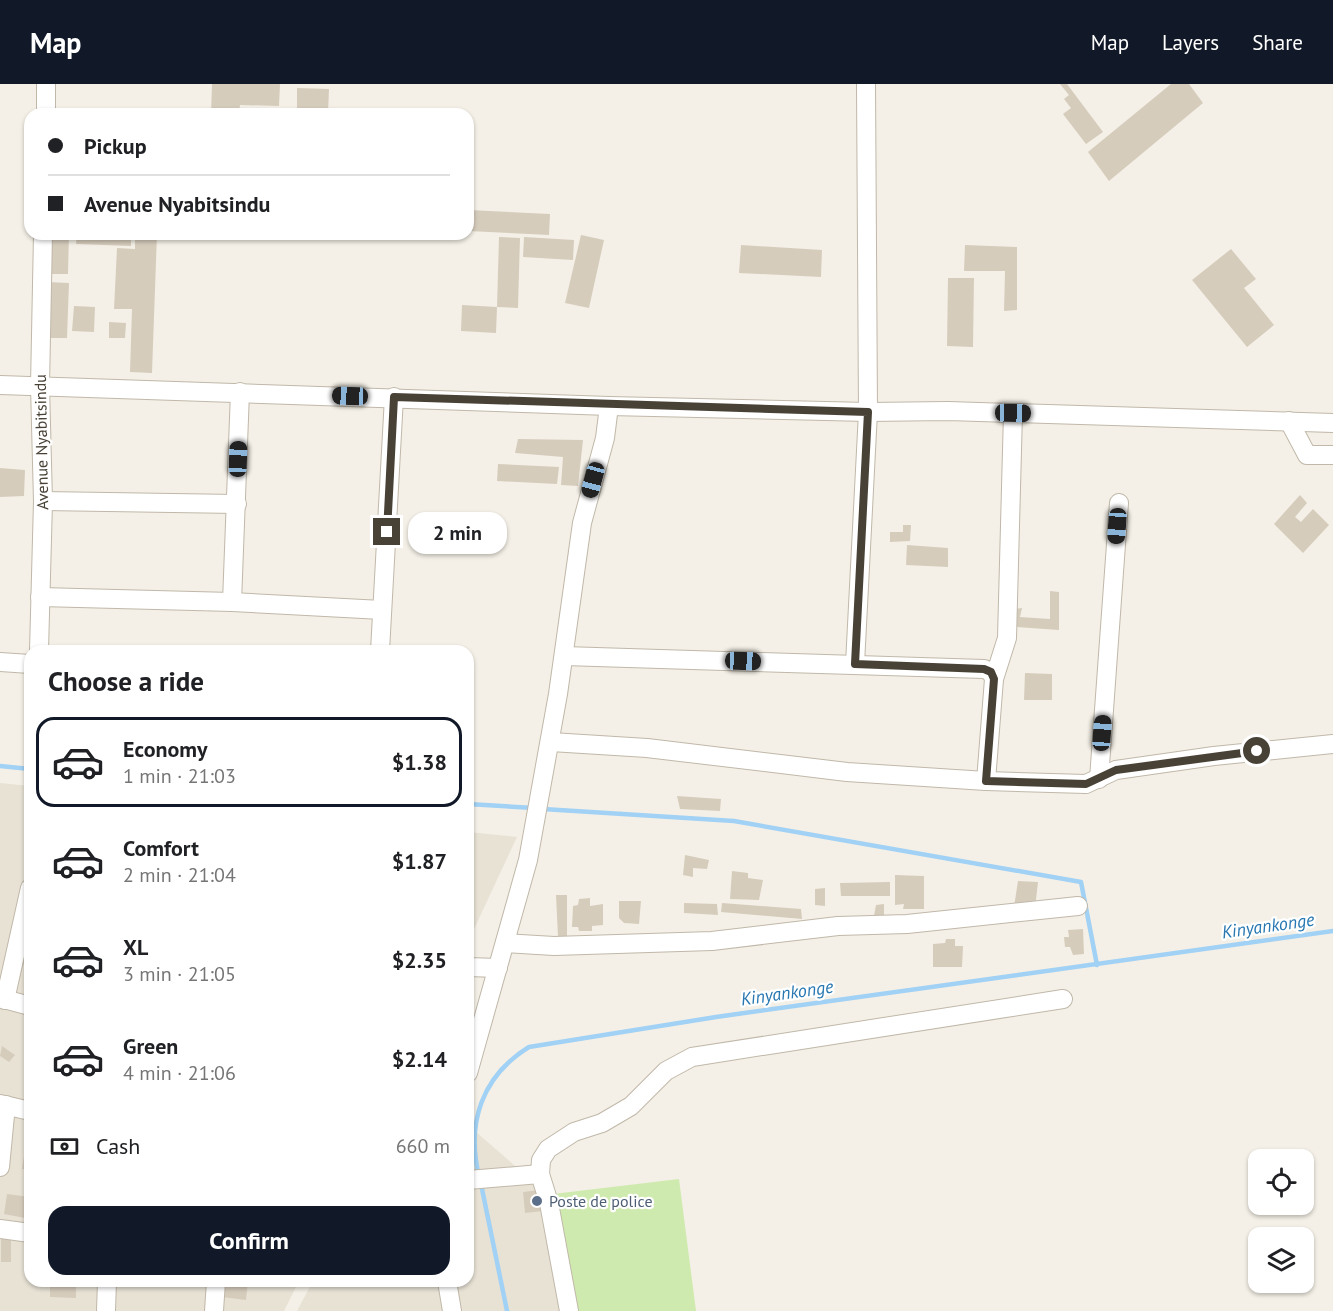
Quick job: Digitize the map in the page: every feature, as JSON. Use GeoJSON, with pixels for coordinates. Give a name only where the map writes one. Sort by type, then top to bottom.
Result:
{"type":"FeatureCollection","features":[{"type":"Feature","properties":{"kind":"street"},"geometry":{"type":"LineString","coordinates":[[46,84],[46,108]]}},
{"type":"Feature","properties":{"kind":"street"},"geometry":{"type":"LineString","coordinates":[[855,664],[868,412],[866,84]]}},
{"type":"Feature","properties":{"kind":"street","name":"Avenue Nyabitsindu"},"geometry":{"type":"LineString","coordinates":[[39,645],[43,501],[40,386],[43,240]]}},
{"type":"Feature","properties":{"kind":"street"},"geometry":{"type":"LineString","coordinates":[[0,385],[609,406],[1013,413],[1333,423]]}},
{"type":"Feature","properties":{"kind":"street"},"geometry":{"type":"LineString","coordinates":[[232,602],[240,392]]}},
{"type":"Feature","properties":{"kind":"street"},"geometry":{"type":"LineString","coordinates":[[380,645],[394,397]]}},
{"type":"Feature","properties":{"kind":"street"},"geometry":{"type":"LineString","coordinates":[[474,1053],[528,860],[536,819],[537,797],[550,742],[564,656],[582,523],[604,438],[609,406]]}},
{"type":"Feature","properties":{"kind":"street"},"geometry":{"type":"LineString","coordinates":[[986,781],[994,679],[1007,638],[1013,413]]}},
{"type":"Feature","properties":{"kind":"street"},"geometry":{"type":"LineString","coordinates":[[1289,421],[1307,455],[1333,454]]}},
{"type":"Feature","properties":{"kind":"street"},"geometry":{"type":"LineString","coordinates":[[43,501],[237,504]]}},
{"type":"Feature","properties":{"kind":"street"},"geometry":{"type":"LineString","coordinates":[[1099,779],[1119,502]]}},
{"type":"Feature","properties":{"kind":"street"},"geometry":{"type":"LineString","coordinates":[[40,597],[232,602],[382,610]]}},
{"type":"Feature","properties":{"kind":"street"},"geometry":{"type":"LineString","coordinates":[[564,656],[984,669],[991,672],[994,679]]}},
{"type":"Feature","properties":{"kind":"street"},"geometry":{"type":"LineString","coordinates":[[0,662],[24,664]]}},
{"type":"Feature","properties":{"kind":"street"},"geometry":{"type":"LineString","coordinates":[[550,742],[647,748],[847,772],[986,781],[1086,784],[1116,770],[1214,756],[1333,744]]}},
{"type":"Feature","properties":{"kind":"street"},"geometry":{"type":"LineString","coordinates":[[505,943],[554,946],[712,941],[838,926],[907,924],[1078,906]]}},
{"type":"Feature","properties":{"kind":"street"},"geometry":{"type":"LineString","coordinates":[[24,913],[3,999],[24,1004]]}},
{"type":"Feature","properties":{"kind":"street"},"geometry":{"type":"LineString","coordinates":[[474,967],[498,968]]}},
{"type":"Feature","properties":{"kind":"street"},"geometry":{"type":"LineString","coordinates":[[569,1311],[549,1203],[540,1174],[541,1160],[549,1149],[574,1132],[602,1123],[631,1106],[666,1071],[693,1057],[1063,999]]}},
{"type":"Feature","properties":{"kind":"street"},"geometry":{"type":"LineString","coordinates":[[0,1167],[3,1104],[24,1109]]}},
{"type":"Feature","properties":{"kind":"street"},"geometry":{"type":"LineString","coordinates":[[474,1180],[540,1174]]}},
{"type":"Feature","properties":{"kind":"street"},"geometry":{"type":"LineString","coordinates":[[0,1229],[24,1232]]}},
{"type":"Feature","properties":{"kind":"street"},"geometry":{"type":"LineString","coordinates":[[106,1311],[107,1287]]}},
{"type":"Feature","properties":{"kind":"street"},"geometry":{"type":"LineString","coordinates":[[214,1311],[216,1287]]}},
{"type":"Feature","properties":{"kind":"street"},"geometry":{"type":"LineString","coordinates":[[448,1287],[452,1311]]}},
{"type":"Feature","properties":{"kind":"shaded area"},"geometry":{"type":"Polygon","coordinates":[[[0,783],[24,785],[24,1287],[296,1287],[284,1311],[0,1311],[0,783]]]}},
{"type":"Feature","properties":{"kind":"shaded area"},"geometry":{"type":"Polygon","coordinates":[[[474,833],[517,837],[474,929],[474,833]]]}},
{"type":"Feature","properties":{"kind":"shaded area"},"geometry":{"type":"Polygon","coordinates":[[[474,1130],[682,1311],[297,1311],[310,1287],[474,1287],[474,1130]]]}},
{"type":"Feature","properties":{"kind":"green space"},"geometry":{"type":"Polygon","coordinates":[[[679,1179],[696,1311],[568,1311],[553,1194],[679,1179]]]}},
{"type":"Feature","properties":{"kind":"building"},"geometry":{"type":"Polygon","coordinates":[[[212,84],[280,84],[279,106],[240,105],[240,108],[211,108],[212,84]]]}},
{"type":"Feature","properties":{"kind":"building"},"geometry":{"type":"Polygon","coordinates":[[[1060,84],[1067,84],[1103,132],[1086,144],[1063,114],[1071,108],[1064,99],[1069,95],[1060,84]]]}},
{"type":"Feature","properties":{"kind":"building"},"geometry":{"type":"Polygon","coordinates":[[[1171,84],[1189,84],[1203,103],[1109,181],[1088,152],[1171,84]]]}},
{"type":"Feature","properties":{"kind":"building"},"geometry":{"type":"Polygon","coordinates":[[[297,88],[329,89],[328,108],[297,108],[297,88]]]}},
{"type":"Feature","properties":{"kind":"building"},"geometry":{"type":"Polygon","coordinates":[[[474,210],[550,214],[549,235],[474,231],[474,210]]]}},
{"type":"Feature","properties":{"kind":"building"},"geometry":{"type":"Polygon","coordinates":[[[581,235],[604,240],[589,308],[565,303],[581,235]]]}},
{"type":"Feature","properties":{"kind":"building"},"geometry":{"type":"Polygon","coordinates":[[[499,237],[520,238],[518,308],[497,307],[499,237]]]}},
{"type":"Feature","properties":{"kind":"building"},"geometry":{"type":"Polygon","coordinates":[[[524,237],[574,240],[573,260],[523,257],[524,237]]]}},
{"type":"Feature","properties":{"kind":"building"},"geometry":{"type":"Polygon","coordinates":[[[50,240],[69,240],[68,274],[49,274],[50,240]]]}},
{"type":"Feature","properties":{"kind":"building"},"geometry":{"type":"Polygon","coordinates":[[[76,240],[131,240],[131,246],[76,244],[76,240]]]}},
{"type":"Feature","properties":{"kind":"building"},"geometry":{"type":"Polygon","coordinates":[[[135,240],[157,240],[152,373],[130,372],[132,309],[114,309],[117,248],[135,249],[135,240]]]}},
{"type":"Feature","properties":{"kind":"building"},"geometry":{"type":"Polygon","coordinates":[[[741,245],[822,250],[821,277],[739,273],[741,245]]]}},
{"type":"Feature","properties":{"kind":"building"},"geometry":{"type":"Polygon","coordinates":[[[965,245],[1017,247],[1017,310],[1004,311],[1005,271],[964,271],[965,245]]]}},
{"type":"Feature","properties":{"kind":"building"},"geometry":{"type":"Polygon","coordinates":[[[1231,249],[1256,279],[1244,288],[1274,325],[1247,347],[1192,280],[1231,249]]]}},
{"type":"Feature","properties":{"kind":"building"},"geometry":{"type":"Polygon","coordinates":[[[948,278],[974,278],[973,347],[947,346],[948,278]]]}},
{"type":"Feature","properties":{"kind":"building"},"geometry":{"type":"Polygon","coordinates":[[[48,282],[69,283],[67,338],[46,338],[48,282]]]}},
{"type":"Feature","properties":{"kind":"building"},"geometry":{"type":"Polygon","coordinates":[[[462,305],[497,307],[496,333],[461,331],[462,305]]]}},
{"type":"Feature","properties":{"kind":"building"},"geometry":{"type":"Polygon","coordinates":[[[74,306],[95,307],[94,332],[72,331],[74,306]]]}},
{"type":"Feature","properties":{"kind":"building"},"geometry":{"type":"Polygon","coordinates":[[[109,322],[126,323],[125,338],[109,338],[109,322]]]}},
{"type":"Feature","properties":{"kind":"building"},"geometry":{"type":"Polygon","coordinates":[[[518,439],[583,440],[578,486],[561,485],[563,457],[515,453],[518,439]]]}},
{"type":"Feature","properties":{"kind":"building"},"geometry":{"type":"Polygon","coordinates":[[[498,464],[559,467],[557,484],[497,481],[498,464]]]}},
{"type":"Feature","properties":{"kind":"building"},"geometry":{"type":"Polygon","coordinates":[[[0,468],[25,470],[24,496],[0,497],[0,468]]]}},
{"type":"Feature","properties":{"kind":"building"},"geometry":{"type":"Polygon","coordinates":[[[1300,495],[1307,503],[1295,517],[1301,522],[1313,509],[1329,525],[1303,553],[1274,524],[1300,495]]]}},
{"type":"Feature","properties":{"kind":"building"},"geometry":{"type":"Polygon","coordinates":[[[903,525],[911,525],[910,541],[890,542],[890,532],[903,532],[903,525]]]}},
{"type":"Feature","properties":{"kind":"building"},"geometry":{"type":"Polygon","coordinates":[[[907,545],[948,548],[948,567],[906,565],[907,545]]]}},
{"type":"Feature","properties":{"kind":"building"},"geometry":{"type":"Polygon","coordinates":[[[1050,591],[1059,592],[1059,630],[1015,627],[1015,609],[1022,608],[1020,617],[1050,619],[1050,591]]]}},
{"type":"Feature","properties":{"kind":"building"},"geometry":{"type":"Polygon","coordinates":[[[1025,673],[1052,674],[1052,700],[1024,700],[1025,673]]]}},
{"type":"Feature","properties":{"kind":"building"},"geometry":{"type":"Polygon","coordinates":[[[677,796],[721,799],[720,811],[680,809],[677,796]]]}},
{"type":"Feature","properties":{"kind":"building"},"geometry":{"type":"Polygon","coordinates":[[[685,855],[709,860],[707,869],[693,868],[693,877],[683,875],[685,855]]]}},
{"type":"Feature","properties":{"kind":"building"},"geometry":{"type":"Polygon","coordinates":[[[732,871],[748,873],[748,878],[763,880],[759,900],[730,899],[732,871]]]}},
{"type":"Feature","properties":{"kind":"building"},"geometry":{"type":"Polygon","coordinates":[[[895,875],[924,876],[924,909],[903,909],[904,904],[895,905],[895,875]]]}},
{"type":"Feature","properties":{"kind":"building"},"geometry":{"type":"Polygon","coordinates":[[[1018,881],[1038,882],[1035,908],[1014,907],[1018,881]]]}},
{"type":"Feature","properties":{"kind":"building"},"geometry":{"type":"Polygon","coordinates":[[[890,882],[890,896],[841,896],[840,883],[890,882]]]}},
{"type":"Feature","properties":{"kind":"building"},"geometry":{"type":"Polygon","coordinates":[[[825,888],[825,906],[815,905],[815,889],[825,888]]]}},
{"type":"Feature","properties":{"kind":"building"},"geometry":{"type":"Polygon","coordinates":[[[556,895],[567,895],[567,937],[558,937],[556,895]]]}},
{"type":"Feature","properties":{"kind":"building"},"geometry":{"type":"Polygon","coordinates":[[[590,898],[590,906],[603,904],[603,925],[592,926],[592,931],[579,931],[578,927],[572,927],[573,906],[578,905],[579,899],[590,898]]]}},
{"type":"Feature","properties":{"kind":"building"},"geometry":{"type":"Polygon","coordinates":[[[619,901],[641,901],[639,924],[624,923],[619,918],[619,901]]]}},
{"type":"Feature","properties":{"kind":"building"},"geometry":{"type":"Polygon","coordinates":[[[684,903],[717,904],[718,915],[684,913],[684,903]]]}},
{"type":"Feature","properties":{"kind":"building"},"geometry":{"type":"Polygon","coordinates":[[[722,903],[801,909],[802,919],[721,912],[722,903]]]}},
{"type":"Feature","properties":{"kind":"building"},"geometry":{"type":"Polygon","coordinates":[[[884,904],[884,921],[873,921],[876,905],[884,904]]]}},
{"type":"Feature","properties":{"kind":"building"},"geometry":{"type":"Polygon","coordinates":[[[1083,929],[1084,954],[1073,955],[1070,947],[1065,947],[1064,937],[1069,937],[1068,930],[1083,929]]]}},
{"type":"Feature","properties":{"kind":"building"},"geometry":{"type":"Polygon","coordinates":[[[946,939],[955,939],[955,946],[963,946],[962,967],[933,967],[933,944],[945,943],[946,939]]]}},
{"type":"Feature","properties":{"kind":"building"},"geometry":{"type":"Polygon","coordinates":[[[23,953],[24,953],[24,965],[20,964],[23,953]]]}},
{"type":"Feature","properties":{"kind":"building"},"geometry":{"type":"Polygon","coordinates":[[[2,1046],[15,1055],[9,1062],[0,1056],[2,1046]]]}},
{"type":"Feature","properties":{"kind":"building"},"geometry":{"type":"Polygon","coordinates":[[[540,1190],[543,1211],[525,1213],[523,1192],[540,1190]]]}},
{"type":"Feature","properties":{"kind":"building"},"geometry":{"type":"Polygon","coordinates":[[[7,1194],[24,1196],[24,1218],[4,1214],[7,1194]]]}},
{"type":"Feature","properties":{"kind":"building"},"geometry":{"type":"Polygon","coordinates":[[[1,1237],[11,1237],[11,1262],[1,1262],[1,1237]]]}},
{"type":"Feature","properties":{"kind":"building"},"geometry":{"type":"Polygon","coordinates":[[[50,1287],[76,1287],[76,1298],[50,1297],[50,1287]]]}},
{"type":"Feature","properties":{"kind":"building"},"geometry":{"type":"Polygon","coordinates":[[[223,1287],[247,1287],[246,1300],[222,1297],[223,1287]]]}},
{"type":"Feature","properties":{"kind":"waterway"},"geometry":{"type":"LineString","coordinates":[[0,766],[24,768]]}},
{"type":"Feature","properties":{"kind":"waterway"},"geometry":{"type":"LineString","coordinates":[[474,804],[534,808]]}},
{"type":"Feature","properties":{"kind":"waterway"},"geometry":{"type":"LineString","coordinates":[[543,809],[734,821],[1081,882],[1097,965]]}},
{"type":"Feature","properties":{"kind":"waterway","name":"Kinyankonge"},"geometry":{"type":"LineString","coordinates":[[479,1176],[475,1156],[475,1138],[481,1102],[500,1072],[529,1047],[716,1017],[1333,931]]}},
{"type":"Feature","properties":{"kind":"waterway","name":"Kinyankonge"},"geometry":{"type":"LineString","coordinates":[[481,1184],[507,1311]]}},
{"type":"Feature","properties":{"kind":"place","name":"Poste de police"},"geometry":{"type":"Point","coordinates":[537,1201]}},
{"type":"Feature","properties":{"kind":"route"},"geometry":{"type":"LineString","coordinates":[[387,532],[394,397],[609,406],[868,412],[855,664],[984,669],[991,672],[994,679],[986,781],[1086,784],[1116,770],[1257,751]]}}]}
